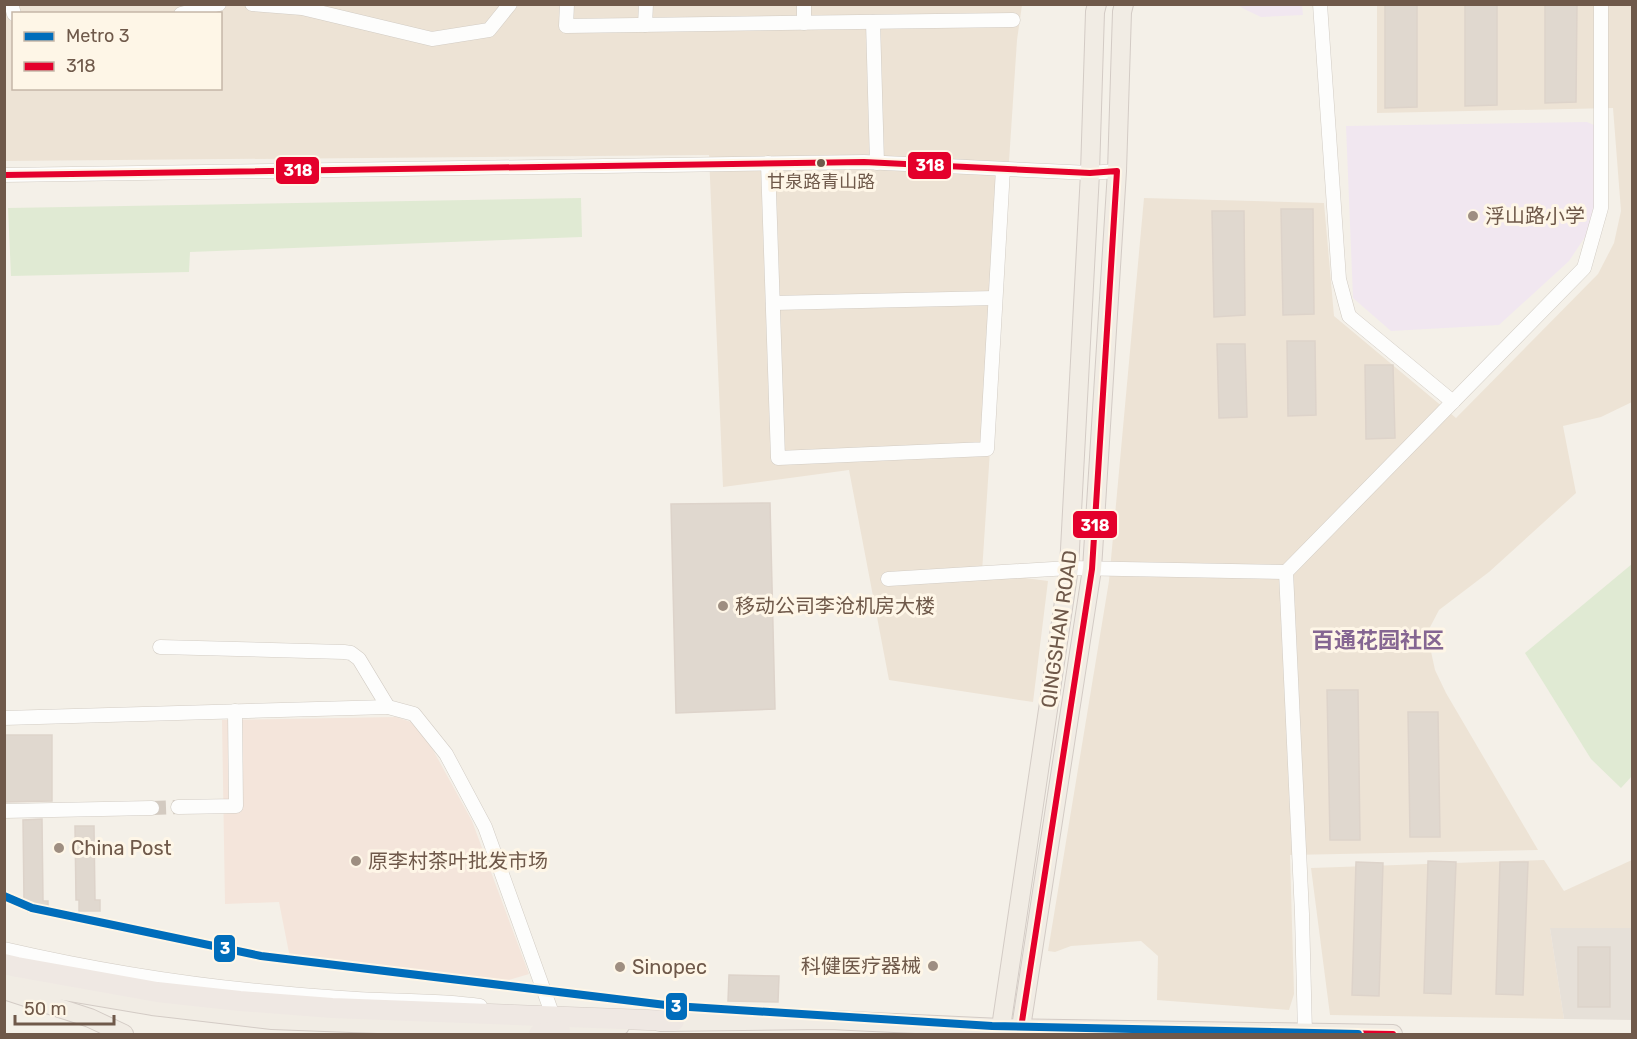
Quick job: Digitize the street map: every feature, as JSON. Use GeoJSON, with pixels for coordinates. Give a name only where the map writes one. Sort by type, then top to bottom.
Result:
{"type":"FeatureCollection","features":[{"type":"Feature","properties":{"kind":"highway"},"geometry":{"type":"LineString","coordinates":[[4,964],[157,992],[240,1001],[332,1008],[517,1015],[556,1024],[674,1021]]}},
{"type":"Feature","properties":{"kind":"highway"},"geometry":{"type":"LineString","coordinates":[[539,1035],[556,1024]]}},
{"type":"Feature","properties":{"kind":"main road","name":"QINGSHAN ROAD"},"geometry":{"type":"LineString","coordinates":[[1001,1031],[1069,568],[1097,4]]}},
{"type":"Feature","properties":{"kind":"main road","name":"QINGSHAN ROAD"},"geometry":{"type":"LineString","coordinates":[[1020,1031],[1092,568],[1117,171],[1124,4]]}},
{"type":"Feature","properties":{"kind":"main road"},"geometry":{"type":"LineString","coordinates":[[4,981],[152,1006],[272,1020],[473,1028],[556,1024]]}},
{"type":"Feature","properties":{"kind":"main road"},"geometry":{"type":"LineString","coordinates":[[4,990],[90,1018],[124,1035]]}},
{"type":"Feature","properties":{"kind":"main road"},"geometry":{"type":"LineString","coordinates":[[674,1021],[830,1020],[1001,1031],[1394,1035]]}},
{"type":"Feature","properties":{"kind":"street"},"geometry":{"type":"LineString","coordinates":[[189,12],[219,4]]}},
{"type":"Feature","properties":{"kind":"street"},"geometry":{"type":"LineString","coordinates":[[252,4],[302,8],[432,39],[489,30],[510,4]]}},
{"type":"Feature","properties":{"kind":"street"},"geometry":{"type":"LineString","coordinates":[[567,4],[566,26],[1013,20]]}},
{"type":"Feature","properties":{"kind":"street"},"geometry":{"type":"LineString","coordinates":[[645,25],[646,4]]}},
{"type":"Feature","properties":{"kind":"street"},"geometry":{"type":"LineString","coordinates":[[804,4],[804,23]]}},
{"type":"Feature","properties":{"kind":"street"},"geometry":{"type":"LineString","coordinates":[[1320,4],[1339,279],[1349,316],[1453,402]]}},
{"type":"Feature","properties":{"kind":"street"},"geometry":{"type":"LineString","coordinates":[[888,579],[1069,568],[1286,572],[1584,268],[1601,208],[1601,4]]}},
{"type":"Feature","properties":{"kind":"street"},"geometry":{"type":"LineString","coordinates":[[873,22],[877,162]]}},
{"type":"Feature","properties":{"kind":"street"},"geometry":{"type":"LineString","coordinates":[[4,175],[877,162],[1090,173],[1117,171]]}},
{"type":"Feature","properties":{"kind":"street"},"geometry":{"type":"LineString","coordinates":[[768,164],[778,458],[987,448],[1003,169]]}},
{"type":"Feature","properties":{"kind":"street"},"geometry":{"type":"LineString","coordinates":[[773,303],[995,298]]}},
{"type":"Feature","properties":{"kind":"street"},"geometry":{"type":"LineString","coordinates":[[1286,572],[1302,914],[1305,1033]]}},
{"type":"Feature","properties":{"kind":"street"},"geometry":{"type":"LineString","coordinates":[[160,647],[351,653],[359,658],[388,707]]}},
{"type":"Feature","properties":{"kind":"street"},"geometry":{"type":"LineString","coordinates":[[4,718],[388,707],[414,714],[446,754],[485,827],[556,1024]]}},
{"type":"Feature","properties":{"kind":"street"},"geometry":{"type":"LineString","coordinates":[[178,807],[236,806],[235,711]]}},
{"type":"Feature","properties":{"kind":"street"},"geometry":{"type":"LineString","coordinates":[[4,812],[152,808]]}},
{"type":"Feature","properties":{"kind":"street"},"geometry":{"type":"LineString","coordinates":[[4,949],[60,962],[160,979],[288,994],[461,1003],[517,1015]]}},
{"type":"Feature","properties":{"kind":"shaded area"},"geometry":{"type":"Polygon","coordinates":[[[4,5],[1022,5],[1017,40],[982,572],[1048,581],[1033,702],[889,680],[849,470],[723,487],[709,155],[5,161],[4,5]]]}},
{"type":"Feature","properties":{"kind":"shaded area"},"geometry":{"type":"Polygon","coordinates":[[[1238,5],[1302,5],[1303,15],[1261,17],[1238,5]]]}},
{"type":"Feature","properties":{"kind":"shaded area"},"geometry":{"type":"Polygon","coordinates":[[[1377,5],[1632,5],[1632,402],[1601,417],[1563,426],[1576,493],[1489,572],[1439,610],[1427,633],[1435,670],[1446,693],[1538,850],[1290,855],[1294,994],[1289,1010],[1157,1000],[1158,956],[1141,941],[1071,946],[1055,952],[1048,951],[1109,581],[1144,198],[1324,203],[1334,316],[1456,418],[1598,274],[1614,243],[1621,211],[1613,108],[1377,113],[1377,5]]]}},
{"type":"Feature","properties":{"kind":"shaded area","name":"浮山路小学"},"geometry":{"type":"Polygon","coordinates":[[[1587,122],[1594,125],[1601,200],[1589,231],[1569,261],[1499,325],[1391,331],[1353,298],[1346,126],[1587,122]]]}},
{"type":"Feature","properties":{"kind":"shaded area","name":"原李村茶叶批发市场"},"geometry":{"type":"Polygon","coordinates":[[[396,717],[411,722],[427,739],[472,821],[529,974],[492,985],[291,963],[279,902],[225,904],[222,720],[396,717]]]}},
{"type":"Feature","properties":{"kind":"shaded area"},"geometry":{"type":"Polygon","coordinates":[[[1544,860],[1564,891],[1632,860],[1632,928],[1550,928],[1564,1019],[1330,1015],[1311,868],[1544,860]]]}},
{"type":"Feature","properties":{"kind":"shaded area"},"geometry":{"type":"Polygon","coordinates":[[[1550,928],[1632,928],[1632,1020],[1564,1019],[1550,928]]]}},
{"type":"Feature","properties":{"kind":"green space"},"geometry":{"type":"Polygon","coordinates":[[[581,198],[582,237],[190,252],[189,272],[11,276],[8,208],[581,198]]]}},
{"type":"Feature","properties":{"kind":"green space"},"geometry":{"type":"Polygon","coordinates":[[[1632,564],[1632,776],[1621,788],[1591,759],[1525,653],[1632,564]]]}},
{"type":"Feature","properties":{"kind":"building"},"geometry":{"type":"Polygon","coordinates":[[[1385,4],[1417,4],[1417,107],[1385,108],[1385,4]]]}},
{"type":"Feature","properties":{"kind":"building"},"geometry":{"type":"Polygon","coordinates":[[[1465,4],[1497,4],[1497,105],[1465,106],[1465,4]]]}},
{"type":"Feature","properties":{"kind":"building"},"geometry":{"type":"Polygon","coordinates":[[[1545,4],[1577,4],[1576,102],[1545,103],[1545,4]]]}},
{"type":"Feature","properties":{"kind":"building"},"geometry":{"type":"Polygon","coordinates":[[[1281,209],[1313,209],[1314,314],[1283,315],[1281,209]]]}},
{"type":"Feature","properties":{"kind":"building"},"geometry":{"type":"Polygon","coordinates":[[[1212,211],[1244,211],[1245,315],[1214,317],[1212,211]]]}},
{"type":"Feature","properties":{"kind":"building"},"geometry":{"type":"Polygon","coordinates":[[[1287,341],[1315,341],[1316,415],[1288,416],[1287,341]]]}},
{"type":"Feature","properties":{"kind":"building"},"geometry":{"type":"Polygon","coordinates":[[[1217,344],[1245,344],[1247,417],[1219,418],[1217,344]]]}},
{"type":"Feature","properties":{"kind":"building"},"geometry":{"type":"Polygon","coordinates":[[[1365,365],[1393,365],[1395,438],[1366,439],[1365,365]]]}},
{"type":"Feature","properties":{"kind":"building","name":"移动公司李沧机房大楼"},"geometry":{"type":"Polygon","coordinates":[[[770,503],[775,709],[676,713],[671,504],[770,503]]]}},
{"type":"Feature","properties":{"kind":"building"},"geometry":{"type":"Polygon","coordinates":[[[1327,690],[1358,690],[1360,840],[1330,840],[1327,690]]]}},
{"type":"Feature","properties":{"kind":"building"},"geometry":{"type":"Polygon","coordinates":[[[1408,712],[1438,712],[1440,837],[1410,837],[1408,712]]]}},
{"type":"Feature","properties":{"kind":"building"},"geometry":{"type":"Polygon","coordinates":[[[4,735],[52,735],[52,801],[4,802],[4,735]]]}},
{"type":"Feature","properties":{"kind":"building"},"geometry":{"type":"Polygon","coordinates":[[[42,819],[43,901],[48,901],[48,912],[28,912],[28,901],[24,901],[23,820],[42,819]]]}},
{"type":"Feature","properties":{"kind":"building"},"geometry":{"type":"Polygon","coordinates":[[[75,826],[94,826],[95,900],[100,900],[100,911],[79,911],[79,900],[76,900],[75,826]]]}},
{"type":"Feature","properties":{"kind":"building"},"geometry":{"type":"Polygon","coordinates":[[[1428,861],[1456,862],[1451,994],[1424,993],[1428,861]]]}},
{"type":"Feature","properties":{"kind":"building"},"geometry":{"type":"Polygon","coordinates":[[[1356,862],[1383,863],[1379,996],[1352,995],[1356,862]]]}},
{"type":"Feature","properties":{"kind":"building"},"geometry":{"type":"Polygon","coordinates":[[[1500,862],[1528,862],[1523,995],[1496,994],[1500,862]]]}},
{"type":"Feature","properties":{"kind":"building"},"geometry":{"type":"Polygon","coordinates":[[[1578,947],[1610,947],[1610,1007],[1578,1007],[1578,947]]]}},
{"type":"Feature","properties":{"kind":"building"},"geometry":{"type":"Polygon","coordinates":[[[729,975],[779,976],[778,1002],[728,1001],[729,975]]]}},
{"type":"Feature","properties":{"kind":"tunnel"},"geometry":{"type":"LineString","coordinates":[[152,808],[178,807]]}},
{"type":"Feature","properties":{"kind":"metro line","name":"3"},"geometry":{"type":"LineString","coordinates":[[4,896],[32,908],[261,956],[674,1006],[992,1026],[1358,1034]]}},
{"type":"Feature","properties":{"kind":"transit line","name":"318"},"geometry":{"type":"LineString","coordinates":[[4,175],[864,162],[1090,173],[1117,171],[1092,569],[1021,1028],[1393,1034]]}},
{"type":"Feature","properties":{"kind":"place","name":"甘泉路青山路"},"geometry":{"type":"Point","coordinates":[821,163]}},
{"type":"Feature","properties":{"kind":"place","name":"浮山路小学"},"geometry":{"type":"Point","coordinates":[1473,216]}},
{"type":"Feature","properties":{"kind":"place","name":"移动公司李沧机房大楼"},"geometry":{"type":"Point","coordinates":[723,606]}},
{"type":"Feature","properties":{"kind":"place","name":"China Post"},"geometry":{"type":"Point","coordinates":[59,848]}},
{"type":"Feature","properties":{"kind":"place","name":"原李村茶叶批发市场"},"geometry":{"type":"Point","coordinates":[356,861]}},
{"type":"Feature","properties":{"kind":"place","name":"科健医疗器械"},"geometry":{"type":"Point","coordinates":[933,966]}},
{"type":"Feature","properties":{"kind":"place","name":"Sinopec"},"geometry":{"type":"Point","coordinates":[620,967]}},
{"type":"Feature","properties":{"kind":"district","name":"百通花园社区"},"geometry":{"type":"Point","coordinates":[1378,640]}}]}
